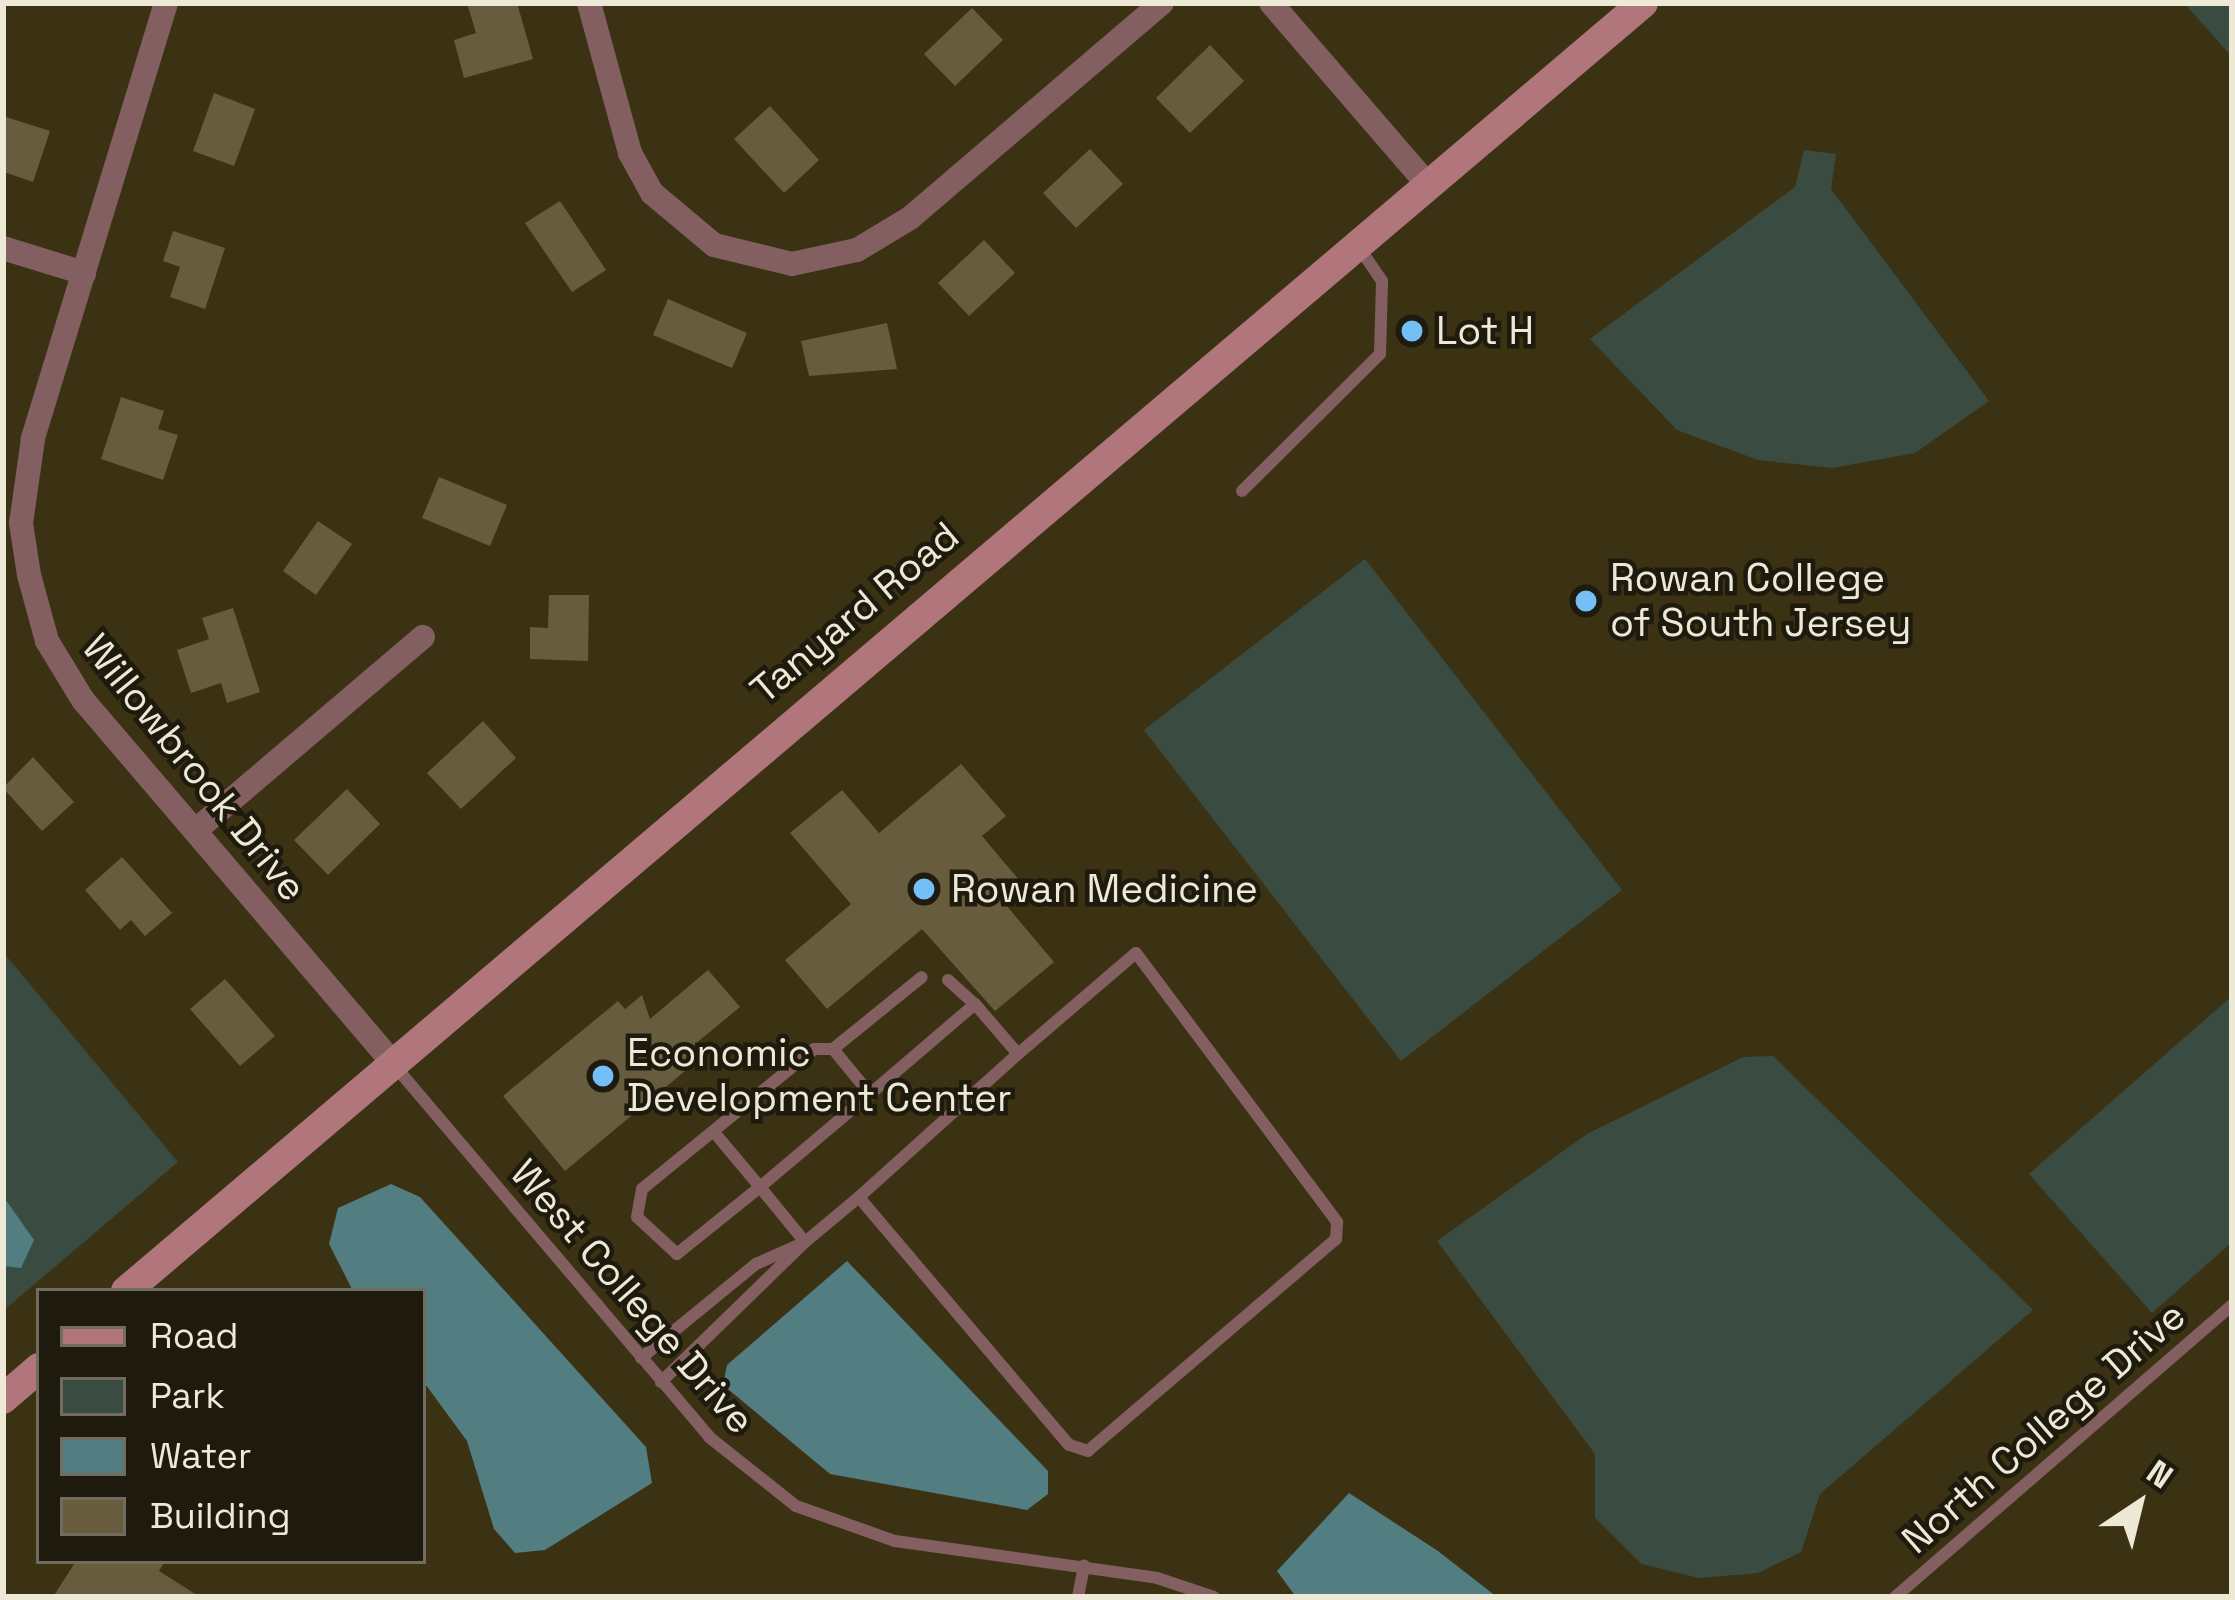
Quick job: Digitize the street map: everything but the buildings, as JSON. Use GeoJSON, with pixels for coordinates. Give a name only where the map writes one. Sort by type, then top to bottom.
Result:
{"type":"FeatureCollection","features":[{"type":"Feature","properties":{"kind":"street","name":"Willowbrook Drive"},"geometry":{"type":"LineString","coordinates":[[166,3],[26,470],[28,575],[68,679],[390,1060]]}},
{"type":"Feature","properties":{"kind":"street"},"geometry":{"type":"LineString","coordinates":[[589,3],[629,153],[652,193],[714,244],[792,264],[857,250],[910,218],[1162,3]]}},
{"type":"Feature","properties":{"kind":"street"},"geometry":{"type":"LineString","coordinates":[[1271,3],[1424,180]]}},
{"type":"Feature","properties":{"kind":"street","name":"Tanyard Road"},"geometry":{"type":"LineString","coordinates":[[129,1288],[390,1060],[1424,180],[1643,3]]}},
{"type":"Feature","properties":{"kind":"street"},"geometry":{"type":"LineString","coordinates":[[3,248],[84,274]]}},
{"type":"Feature","properties":{"kind":"street"},"geometry":{"type":"LineString","coordinates":[[196,830],[423,637]]}},
{"type":"Feature","properties":{"kind":"street"},"geometry":{"type":"LineString","coordinates":[[3,1400],[36,1371]]}},
{"type":"Feature","properties":{"kind":"lane"},"geometry":{"type":"LineString","coordinates":[[1242,491],[1380,354],[1382,281],[1354,240]]}},
{"type":"Feature","properties":{"kind":"lane"},"geometry":{"type":"LineString","coordinates":[[661,1382],[805,1241],[1136,953],[1337,1222],[1336,1239],[1088,1451],[1069,1445],[859,1197]]}},
{"type":"Feature","properties":{"kind":"lane"},"geometry":{"type":"LineString","coordinates":[[922,977],[833,1049],[814,1049],[642,1189],[637,1217],[677,1254],[975,1004]]}},
{"type":"Feature","properties":{"kind":"lane"},"geometry":{"type":"LineString","coordinates":[[948,980],[1018,1054]]}},
{"type":"Feature","properties":{"kind":"lane"},"geometry":{"type":"LineString","coordinates":[[833,1049],[870,1094]]}},
{"type":"Feature","properties":{"kind":"lane","name":"West College Drive"},"geometry":{"type":"LineString","coordinates":[[390,1060],[661,1382],[736,1462],[826,1520],[895,1541],[1084,1566],[1214,1597]]}},
{"type":"Feature","properties":{"kind":"lane"},"geometry":{"type":"LineString","coordinates":[[714,1132],[805,1241]]}},
{"type":"Feature","properties":{"kind":"lane"},"geometry":{"type":"LineString","coordinates":[[641,1358],[756,1264],[805,1241]]}},
{"type":"Feature","properties":{"kind":"lane","name":"North College Drive"},"geometry":{"type":"LineString","coordinates":[[1895,1597],[2232,1305]]}},
{"type":"Feature","properties":{"kind":"lane"},"geometry":{"type":"LineString","coordinates":[[1078,1597],[1084,1566]]}},
{"type":"Feature","properties":{"kind":"green space"},"geometry":{"type":"Polygon","coordinates":[[[2184,3],[2232,3],[2232,57],[2184,3]]]}},
{"type":"Feature","properties":{"kind":"green space"},"geometry":{"type":"Polygon","coordinates":[[[1804,150],[1836,154],[1831,189],[1989,401],[1915,453],[1832,468],[1758,460],[1677,430],[1590,339],[1795,187],[1804,150]]]}},
{"type":"Feature","properties":{"kind":"green space"},"geometry":{"type":"Polygon","coordinates":[[[1365,559],[1622,890],[1401,1061],[1144,730],[1365,559]]]}},
{"type":"Feature","properties":{"kind":"green space"},"geometry":{"type":"Polygon","coordinates":[[[3,952],[178,1162],[3,1311],[3,952]]]}},
{"type":"Feature","properties":{"kind":"green space"},"geometry":{"type":"Polygon","coordinates":[[[2232,996],[2232,1242],[2152,1313],[2029,1174],[2232,996]]]}},
{"type":"Feature","properties":{"kind":"green space"},"geometry":{"type":"Polygon","coordinates":[[[1773,1056],[2033,1310],[1820,1494],[1801,1552],[1758,1573],[1699,1578],[1642,1564],[1595,1518],[1595,1454],[1437,1241],[1587,1134],[1743,1057],[1773,1056]]]}},
{"type":"Feature","properties":{"kind":"water"},"geometry":{"type":"Polygon","coordinates":[[[391,1184],[420,1197],[646,1447],[652,1483],[545,1550],[515,1553],[494,1529],[467,1441],[426,1385],[426,1288],[351,1288],[329,1244],[338,1208],[391,1184]]]}},
{"type":"Feature","properties":{"kind":"water"},"geometry":{"type":"Polygon","coordinates":[[[3,1196],[34,1240],[21,1268],[3,1266],[3,1196]]]}},
{"type":"Feature","properties":{"kind":"water"},"geometry":{"type":"Polygon","coordinates":[[[847,1261],[1048,1471],[1048,1494],[1027,1510],[830,1474],[723,1385],[727,1365],[847,1261]]]}},
{"type":"Feature","properties":{"kind":"water"},"geometry":{"type":"Polygon","coordinates":[[[1349,1493],[1438,1551],[1497,1597],[1296,1597],[1277,1571],[1349,1493]]]}},
{"type":"Feature","properties":{"kind":"place","name":"Lot H"},"geometry":{"type":"Point","coordinates":[1412,331]}},
{"type":"Feature","properties":{"kind":"place","name":"Rowan College of South Jersey"},"geometry":{"type":"Point","coordinates":[1586,601]}},
{"type":"Feature","properties":{"kind":"place","name":"Rowan Medicine"},"geometry":{"type":"Point","coordinates":[924,889]}},
{"type":"Feature","properties":{"kind":"place","name":"Economic Development Center"},"geometry":{"type":"Point","coordinates":[603,1076]}}]}
